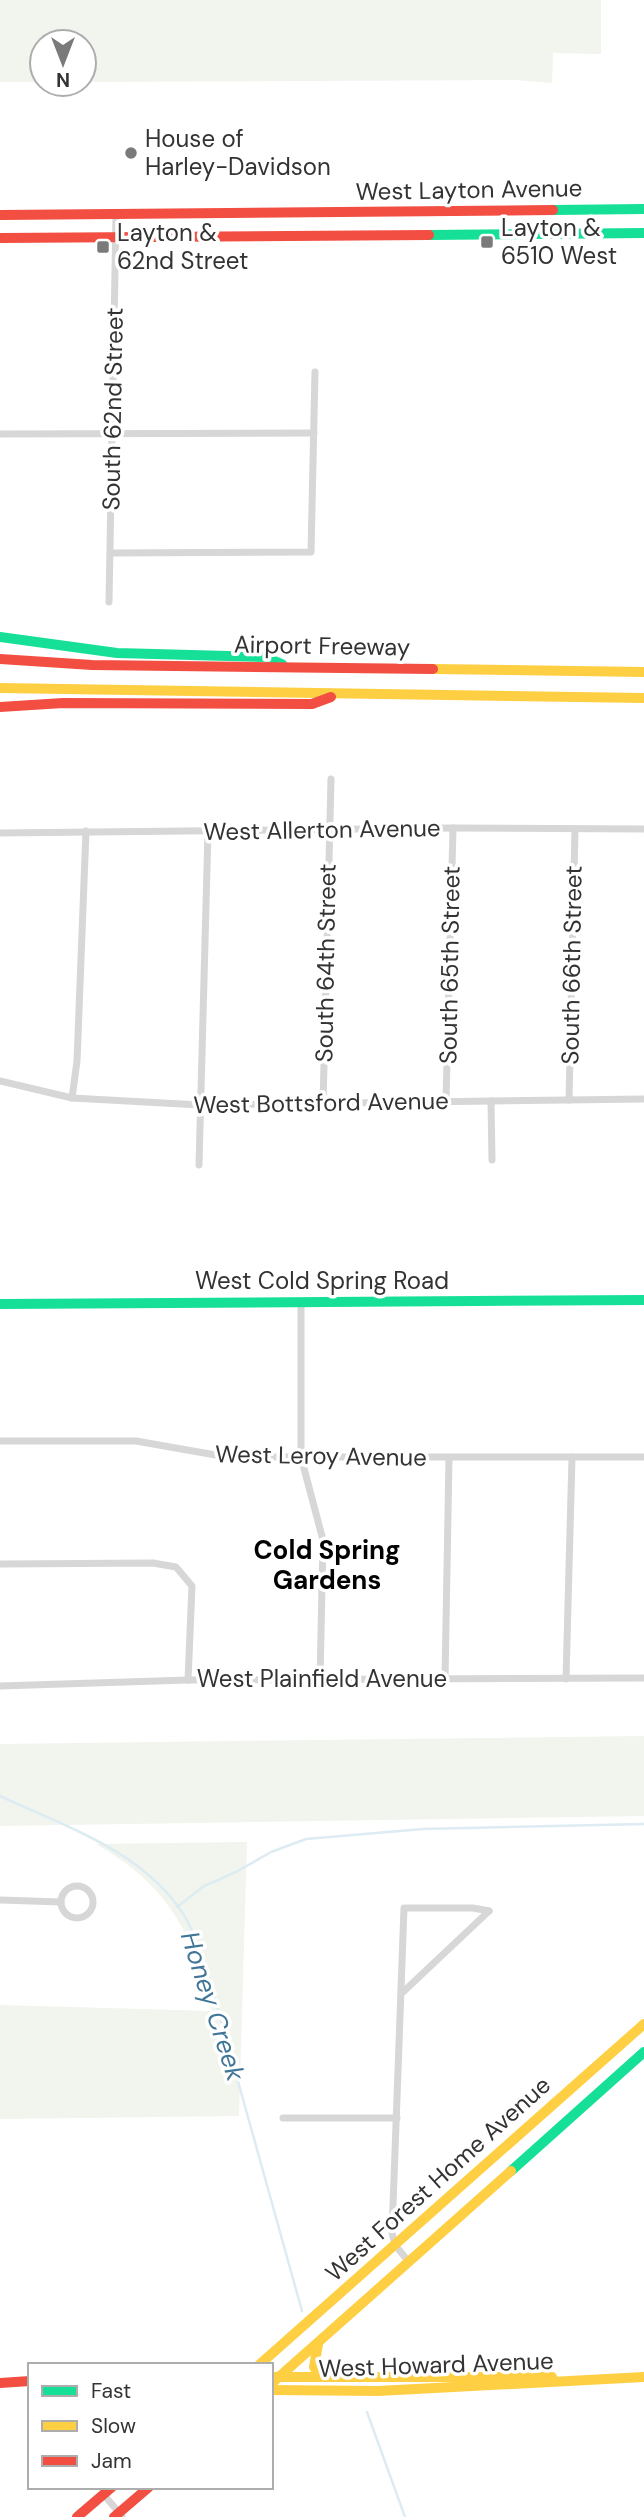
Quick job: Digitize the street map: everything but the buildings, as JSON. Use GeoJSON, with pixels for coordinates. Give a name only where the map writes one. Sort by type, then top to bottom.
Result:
{"type":"FeatureCollection","features":[{"type":"Feature","properties":{"kind":"main road","name":"West Layton Avenue"},"geometry":{"type":"LineString","coordinates":[[0,215],[644,209]]}},
{"type":"Feature","properties":{"kind":"main road","name":"West Layton Avenue"},"geometry":{"type":"LineString","coordinates":[[0,238],[644,233]]}},
{"type":"Feature","properties":{"kind":"main road"},"geometry":{"type":"LineString","coordinates":[[0,637],[117,653],[265,657],[288,667]]}},
{"type":"Feature","properties":{"kind":"main road","name":"Airport Freeway"},"geometry":{"type":"LineString","coordinates":[[0,659],[92,665],[644,673]]}},
{"type":"Feature","properties":{"kind":"main road","name":"Airport Freeway"},"geometry":{"type":"LineString","coordinates":[[0,688],[644,698]]}},
{"type":"Feature","properties":{"kind":"main road"},"geometry":{"type":"LineString","coordinates":[[0,707],[63,703],[312,704],[338,694]]}},
{"type":"Feature","properties":{"kind":"main road","name":"West Cold Spring Road"},"geometry":{"type":"LineString","coordinates":[[0,1304],[644,1300]]}},
{"type":"Feature","properties":{"kind":"main road","name":"West Forest Home Avenue"},"geometry":{"type":"LineString","coordinates":[[261,2363],[644,2024]]}},
{"type":"Feature","properties":{"kind":"main road","name":"West Forest Home Avenue"},"geometry":{"type":"LineString","coordinates":[[276,2377],[318,2344],[644,2052]]}},
{"type":"Feature","properties":{"kind":"main road"},"geometry":{"type":"LineString","coordinates":[[318,2344],[314,2367],[317,2371],[338,2377]]}},
{"type":"Feature","properties":{"kind":"main road","name":"West Howard Avenue"},"geometry":{"type":"LineString","coordinates":[[276,2377],[510,2376],[601,2379]]}},
{"type":"Feature","properties":{"kind":"main road","name":"West Howard Avenue"},"geometry":{"type":"LineString","coordinates":[[273,2390],[378,2391],[644,2377]]}},
{"type":"Feature","properties":{"kind":"main road"},"geometry":{"type":"LineString","coordinates":[[0,2383],[28,2383]]}},
{"type":"Feature","properties":{"kind":"main road"},"geometry":{"type":"LineString","coordinates":[[77,2517],[110,2489]]}},
{"type":"Feature","properties":{"kind":"main road"},"geometry":{"type":"LineString","coordinates":[[118,2516],[147,2489]]}},
{"type":"Feature","properties":{"kind":"street","name":"South 62nd Street"},"geometry":{"type":"LineString","coordinates":[[109,602],[116,216]]}},
{"type":"Feature","properties":{"kind":"street"},"geometry":{"type":"LineString","coordinates":[[111,553],[312,552],[314,372]]}},
{"type":"Feature","properties":{"kind":"street"},"geometry":{"type":"LineString","coordinates":[[0,434],[314,433]]}},
{"type":"Feature","properties":{"kind":"street","name":"South 64th Street"},"geometry":{"type":"LineString","coordinates":[[323,1104],[331,779]]}},
{"type":"Feature","properties":{"kind":"street","name":"West Allerton Avenue"},"geometry":{"type":"LineString","coordinates":[[0,833],[453,828],[644,829]]}},
{"type":"Feature","properties":{"kind":"street","name":"South 65th Street"},"geometry":{"type":"LineString","coordinates":[[446,1101],[453,828]]}},
{"type":"Feature","properties":{"kind":"street","name":"South 66th Street"},"geometry":{"type":"LineString","coordinates":[[569,1100],[575,829]]}},
{"type":"Feature","properties":{"kind":"street"},"geometry":{"type":"LineString","coordinates":[[72,1098],[77,1061],[86,831]]}},
{"type":"Feature","properties":{"kind":"street"},"geometry":{"type":"LineString","coordinates":[[200,1165],[208,831]]}},
{"type":"Feature","properties":{"kind":"street","name":"West Bottsford Avenue"},"geometry":{"type":"LineString","coordinates":[[0,1081],[72,1098],[200,1105],[644,1100]]}},
{"type":"Feature","properties":{"kind":"street"},"geometry":{"type":"LineString","coordinates":[[491,1101],[492,1160]]}},
{"type":"Feature","properties":{"kind":"street"},"geometry":{"type":"LineString","coordinates":[[300,1303],[301,1457],[323,1540],[320,1680]]}},
{"type":"Feature","properties":{"kind":"street","name":"West Leroy Avenue"},"geometry":{"type":"LineString","coordinates":[[0,1441],[136,1441],[227,1457],[644,1457]]}},
{"type":"Feature","properties":{"kind":"street"},"geometry":{"type":"LineString","coordinates":[[566,1679],[572,1457]]}},
{"type":"Feature","properties":{"kind":"street"},"geometry":{"type":"LineString","coordinates":[[445,1679],[449,1458]]}},
{"type":"Feature","properties":{"kind":"street"},"geometry":{"type":"LineString","coordinates":[[0,1564],[153,1563],[176,1566],[192,1586],[188,1680]]}},
{"type":"Feature","properties":{"kind":"street","name":"West Plainfield Avenue"},"geometry":{"type":"LineString","coordinates":[[0,1686],[188,1680],[644,1678]]}},
{"type":"Feature","properties":{"kind":"street"},"geometry":{"type":"LineString","coordinates":[[76,1886],[88,1889],[93,1899],[91,1911],[80,1918],[67,1915],[61,1902],[66,1891],[76,1886]]}},
{"type":"Feature","properties":{"kind":"street"},"geometry":{"type":"LineString","coordinates":[[0,1900],[61,1902]]}},
{"type":"Feature","properties":{"kind":"street"},"geometry":{"type":"LineString","coordinates":[[402,1993],[489,1911],[473,1908],[404,1908],[393,2233],[395,2245],[409,2262]]}},
{"type":"Feature","properties":{"kind":"street"},"geometry":{"type":"LineString","coordinates":[[284,2118],[397,2118]]}},
{"type":"Feature","properties":{"kind":"street"},"geometry":{"type":"LineString","coordinates":[[104,2495],[118,2516]]}},
{"type":"Feature","properties":{"kind":"shaded area"},"geometry":{"type":"Polygon","coordinates":[[[0,0],[601,0],[601,54],[553,53],[552,83],[514,80],[98,82],[98,28],[28,28],[28,82],[0,82],[0,0]]]}},
{"type":"Feature","properties":{"kind":"shaded area"},"geometry":{"type":"Polygon","coordinates":[[[644,1736],[644,1816],[0,1826],[0,1744],[644,1736]]]}},
{"type":"Feature","properties":{"kind":"shaded area"},"geometry":{"type":"Polygon","coordinates":[[[247,1842],[239,2116],[0,2119],[0,2005],[212,2011],[186,1934],[174,1914],[142,1877],[96,1844],[247,1842]]]}},
{"type":"Feature","properties":{"kind":"waterway","name":"Honey Creek"},"geometry":{"type":"LineString","coordinates":[[0,1796],[76,1830],[125,1857],[167,1893],[184,1915],[207,1970],[302,2311]]}},
{"type":"Feature","properties":{"kind":"waterway"},"geometry":{"type":"LineString","coordinates":[[177,1907],[204,1886],[271,1852],[306,1839],[423,1829],[644,1824]]}},
{"type":"Feature","properties":{"kind":"waterway","name":"Honey Creek"},"geometry":{"type":"LineString","coordinates":[[367,2412],[405,2517]]}},
{"type":"Feature","properties":{"kind":"traffic: fast"},"geometry":{"type":"LineString","coordinates":[[553,210],[644,209]]}},
{"type":"Feature","properties":{"kind":"traffic: fast"},"geometry":{"type":"LineString","coordinates":[[429,235],[644,233]]}},
{"type":"Feature","properties":{"kind":"traffic: fast"},"geometry":{"type":"LineString","coordinates":[[0,637],[117,653],[265,657],[282,664]]}},
{"type":"Feature","properties":{"kind":"traffic: fast"},"geometry":{"type":"LineString","coordinates":[[0,1304],[644,1300]]}},
{"type":"Feature","properties":{"kind":"traffic: fast"},"geometry":{"type":"LineString","coordinates":[[511,2171],[644,2052]]}},
{"type":"Feature","properties":{"kind":"traffic: slow"},"geometry":{"type":"LineString","coordinates":[[433,669],[644,672]]}},
{"type":"Feature","properties":{"kind":"traffic: slow"},"geometry":{"type":"LineString","coordinates":[[0,688],[644,698]]}},
{"type":"Feature","properties":{"kind":"traffic: slow"},"geometry":{"type":"LineString","coordinates":[[261,2363],[644,2024]]}},
{"type":"Feature","properties":{"kind":"traffic: slow"},"geometry":{"type":"LineString","coordinates":[[273,2382],[511,2171]]}},
{"type":"Feature","properties":{"kind":"traffic: slow"},"geometry":{"type":"LineString","coordinates":[[318,2344],[314,2367],[327,2374]]}},
{"type":"Feature","properties":{"kind":"traffic: slow"},"geometry":{"type":"LineString","coordinates":[[273,2377],[552,2377]]}},
{"type":"Feature","properties":{"kind":"traffic: slow"},"geometry":{"type":"LineString","coordinates":[[273,2390],[378,2391],[644,2377]]}},
{"type":"Feature","properties":{"kind":"traffic: jam"},"geometry":{"type":"LineString","coordinates":[[0,215],[553,210]]}},
{"type":"Feature","properties":{"kind":"traffic: jam"},"geometry":{"type":"LineString","coordinates":[[0,238],[429,235]]}},
{"type":"Feature","properties":{"kind":"traffic: jam"},"geometry":{"type":"LineString","coordinates":[[0,659],[92,665],[433,669]]}},
{"type":"Feature","properties":{"kind":"traffic: jam"},"geometry":{"type":"LineString","coordinates":[[0,707],[63,703],[312,704],[331,697]]}},
{"type":"Feature","properties":{"kind":"traffic: jam"},"geometry":{"type":"LineString","coordinates":[[0,2383],[28,2381]]}},
{"type":"Feature","properties":{"kind":"traffic: jam"},"geometry":{"type":"LineString","coordinates":[[77,2517],[110,2489]]}},
{"type":"Feature","properties":{"kind":"traffic: jam"},"geometry":{"type":"LineString","coordinates":[[114,2517],[147,2489]]}},
{"type":"Feature","properties":{"kind":"place","name":"House of Harley-Davidson"},"geometry":{"type":"Point","coordinates":[131,153]}},
{"type":"Feature","properties":{"kind":"place","name":"Layton & 6510 West"},"geometry":{"type":"Point","coordinates":[487,242]}},
{"type":"Feature","properties":{"kind":"place","name":"Layton & 62nd Street"},"geometry":{"type":"Point","coordinates":[103,247]}},
{"type":"Feature","properties":{"kind":"district","name":"Cold Spring Gardens"},"geometry":{"type":"Point","coordinates":[327,1565]}}]}
